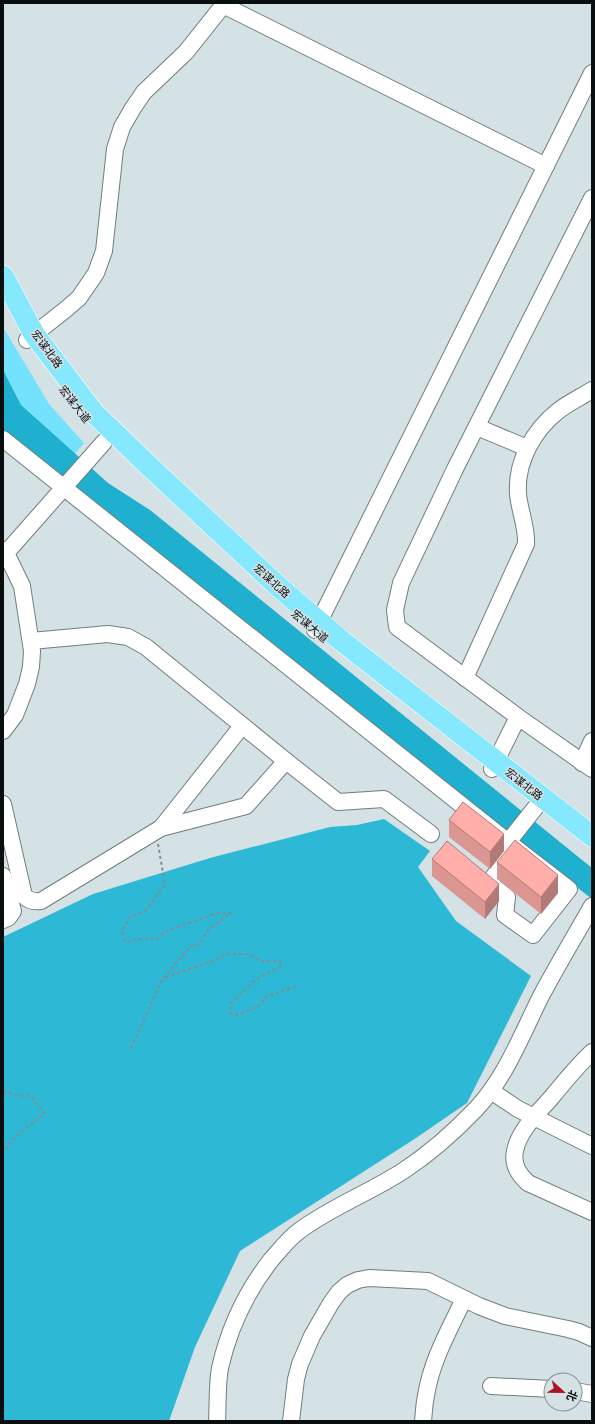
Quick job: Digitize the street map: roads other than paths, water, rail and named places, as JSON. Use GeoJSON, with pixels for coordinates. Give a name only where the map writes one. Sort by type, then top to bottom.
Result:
{"type":"FeatureCollection","features":[{"type":"Feature","properties":{"kind":"main road","name":"宏谋北路"},"geometry":{"type":"LineString","coordinates":[[3,276],[30,337],[94,413],[281,589],[317,626]]}},
{"type":"Feature","properties":{"kind":"main road","name":"宏谋大道"},"geometry":{"type":"LineString","coordinates":[[3,296],[104,442],[317,626],[540,801],[592,848]]}},
{"type":"Feature","properties":{"kind":"main road","name":"宏谋北路"},"geometry":{"type":"LineString","coordinates":[[540,801],[592,836]]}},
{"type":"Feature","properties":{"kind":"street"},"geometry":{"type":"LineString","coordinates":[[30,337],[79,298],[96,273],[104,251],[115,149],[122,127],[133,108],[144,92],[186,52],[224,4],[546,166]]}},
{"type":"Feature","properties":{"kind":"street"},"geometry":{"type":"LineString","coordinates":[[317,626],[592,73]]}},
{"type":"Feature","properties":{"kind":"street"},"geometry":{"type":"LineString","coordinates":[[592,198],[477,427],[401,583],[395,610],[397,627],[464,678],[587,766],[592,741]]}},
{"type":"Feature","properties":{"kind":"street"},"geometry":{"type":"LineString","coordinates":[[464,678],[526,544],[526,535],[517,491],[521,464],[527,448],[544,424],[559,410],[592,390]]}},
{"type":"Feature","properties":{"kind":"street"},"geometry":{"type":"LineString","coordinates":[[477,427],[527,448]]}},
{"type":"Feature","properties":{"kind":"street"},"geometry":{"type":"LineString","coordinates":[[3,439],[64,487],[512,844],[569,889],[533,935],[504,915],[506,897],[483,879],[512,844],[540,801]]}},
{"type":"Feature","properties":{"kind":"street"},"geometry":{"type":"LineString","coordinates":[[3,731],[15,715],[27,684],[31,667],[32,651],[22,586],[5,551],[104,442]]}},
{"type":"Feature","properties":{"kind":"street"},"geometry":{"type":"LineString","coordinates":[[31,641],[108,634],[128,637],[146,647],[338,802],[384,799],[431,834]]}},
{"type":"Feature","properties":{"kind":"street"},"geometry":{"type":"LineString","coordinates":[[494,765],[518,717]]}},
{"type":"Feature","properties":{"kind":"street"},"geometry":{"type":"LineString","coordinates":[[159,830],[242,726]]}},
{"type":"Feature","properties":{"kind":"street"},"geometry":{"type":"LineString","coordinates":[[3,804],[24,896],[36,902],[41,901],[159,830],[246,806],[286,761]]}},
{"type":"Feature","properties":{"kind":"street"},"geometry":{"type":"LineString","coordinates":[[3,876],[13,910],[8,918],[3,920]]}},
{"type":"Feature","properties":{"kind":"street"},"geometry":{"type":"LineString","coordinates":[[217,1421],[220,1369],[235,1320],[248,1293],[262,1272],[282,1247],[298,1232],[318,1218],[402,1171],[425,1155],[477,1108],[491,1091],[516,1049],[542,995],[592,906]]}},
{"type":"Feature","properties":{"kind":"street"},"geometry":{"type":"LineString","coordinates":[[592,1052],[580,1064],[524,1131],[515,1150],[514,1159],[516,1168],[522,1177],[534,1187],[592,1212]]}},
{"type":"Feature","properties":{"kind":"street"},"geometry":{"type":"LineString","coordinates":[[491,1091],[518,1109],[592,1146]]}},
{"type":"Feature","properties":{"kind":"street"},"geometry":{"type":"LineString","coordinates":[[291,1421],[296,1379],[316,1326],[339,1292],[358,1280],[370,1278],[428,1281],[479,1306],[505,1316],[568,1329],[592,1338]]}},
{"type":"Feature","properties":{"kind":"street"},"geometry":{"type":"LineString","coordinates":[[423,1421],[430,1377],[442,1345],[464,1299]]}},
{"type":"Feature","properties":{"kind":"street"},"geometry":{"type":"LineString","coordinates":[[491,1386],[543,1389]]}}]}
